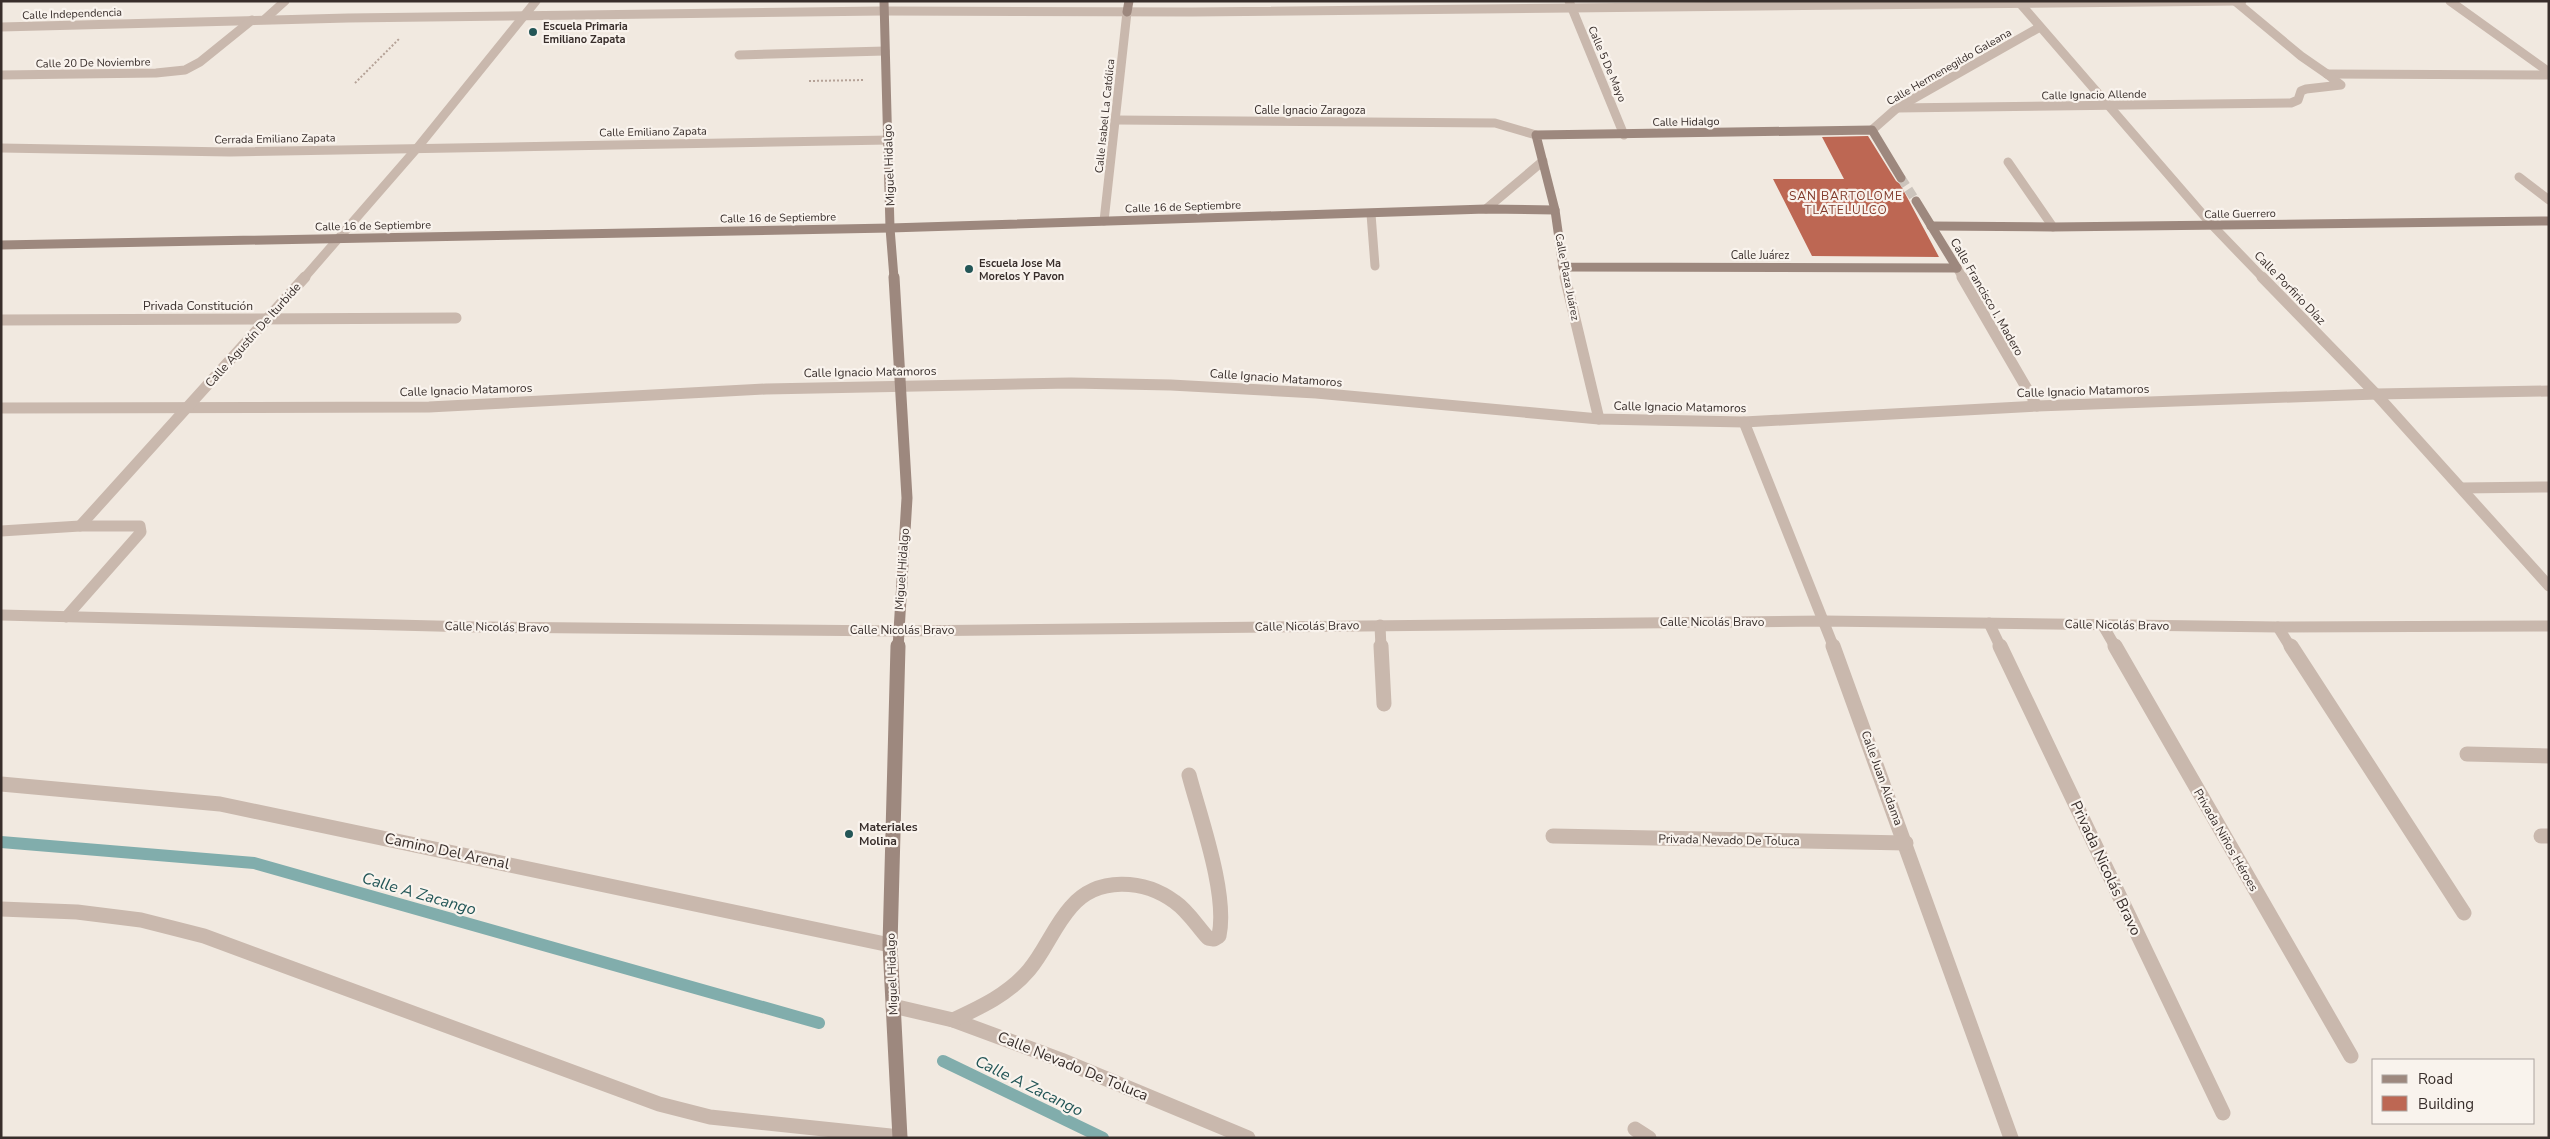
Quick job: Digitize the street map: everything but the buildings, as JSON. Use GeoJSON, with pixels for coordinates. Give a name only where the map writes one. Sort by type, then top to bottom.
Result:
{"type":"FeatureCollection","features":[{"type":"Feature","properties":{"kind":"street"},"geometry":{"type":"LineString","coordinates":[[265,19],[285,1]]}},
{"type":"Feature","properties":{"kind":"street","name":"Calle Agustín De Iturbide"},"geometry":{"type":"LineString","coordinates":[[80,526],[339,239],[418,147],[536,1]]}},
{"type":"Feature","properties":{"kind":"street","name":"Miguel Hidalgo"},"geometry":{"type":"LineString","coordinates":[[884,1],[890,228],[902,385],[907,498],[898,631],[890,945],[900,1138]]}},
{"type":"Feature","properties":{"kind":"street"},"geometry":{"type":"LineString","coordinates":[[1127,12],[1129,1]]}},
{"type":"Feature","properties":{"kind":"street"},"geometry":{"type":"LineString","coordinates":[[1192,12],[1194,1]]}},
{"type":"Feature","properties":{"kind":"street"},"geometry":{"type":"LineString","coordinates":[[1308,1],[1308,11]]}},
{"type":"Feature","properties":{"kind":"street"},"geometry":{"type":"LineString","coordinates":[[2235,1],[2301,56],[2327,74],[2549,74]]}},
{"type":"Feature","properties":{"kind":"street","name":"Calle Independencia"},"geometry":{"type":"LineString","coordinates":[[1,27],[265,19],[883,11],[1192,12],[1308,11],[1361,6],[2242,1]]}},
{"type":"Feature","properties":{"kind":"street"},"geometry":{"type":"LineString","coordinates":[[2450,1],[2549,74]]}},
{"type":"Feature","properties":{"kind":"street","name":"Calle Porfirio Díaz"},"geometry":{"type":"LineString","coordinates":[[2019,2],[2212,225],[2376,394],[2462,488],[2543,571],[2549,586]]}},
{"type":"Feature","properties":{"kind":"street","name":"Calle 5 De Mayo"},"geometry":{"type":"LineString","coordinates":[[1570,4],[1624,134]]}},
{"type":"Feature","properties":{"kind":"street","name":"Calle Isabel La Católica"},"geometry":{"type":"LineString","coordinates":[[1104,221],[1127,12]]}},
{"type":"Feature","properties":{"kind":"street","name":"Calle 20 De Noviembre"},"geometry":{"type":"LineString","coordinates":[[1,75],[156,73],[185,70],[194,66],[252,20]]}},
{"type":"Feature","properties":{"kind":"street","name":"Calle Hermenegildo Galeana"},"geometry":{"type":"LineString","coordinates":[[1872,130],[1880,120],[1897,108],[2040,27]]}},
{"type":"Feature","properties":{"kind":"street"},"geometry":{"type":"LineString","coordinates":[[739,55],[885,51]]}},
{"type":"Feature","properties":{"kind":"street","name":"Calle Ignacio Allende"},"geometry":{"type":"LineString","coordinates":[[1897,108],[2291,103],[2298,100],[2301,91],[2306,89],[2341,85],[2327,74]]}},
{"type":"Feature","properties":{"kind":"street","name":"Calle Ignacio Zaragoza"},"geometry":{"type":"LineString","coordinates":[[1116,120],[1504,123]]}},
{"type":"Feature","properties":{"kind":"street","name":"Calle Hidalgo"},"geometry":{"type":"LineString","coordinates":[[1504,123],[1523,133],[1536,136],[1872,130]]}},
{"type":"Feature","properties":{"kind":"street"},"geometry":{"type":"LineString","coordinates":[[1872,130],[1901,178]]}},
{"type":"Feature","properties":{"kind":"street","name":"Calle Plaza Juárez"},"geometry":{"type":"LineString","coordinates":[[1536,136],[1555,210],[1563,267],[1599,419]]}},
{"type":"Feature","properties":{"kind":"street","name":"Calle Emiliano Zapata"},"geometry":{"type":"LineString","coordinates":[[418,147],[888,140]]}},
{"type":"Feature","properties":{"kind":"street","name":"Cerrada Emiliano Zapata"},"geometry":{"type":"LineString","coordinates":[[2,148],[230,152],[418,147]]}},
{"type":"Feature","properties":{"kind":"street"},"geometry":{"type":"LineString","coordinates":[[1486,209],[1543,160]]}},
{"type":"Feature","properties":{"kind":"street"},"geometry":{"type":"LineString","coordinates":[[2008,162],[2053,227]]}},
{"type":"Feature","properties":{"kind":"street"},"geometry":{"type":"LineString","coordinates":[[2519,177],[2549,200]]}},
{"type":"Feature","properties":{"kind":"street","name":"Calle Francisco I. Madero"},"geometry":{"type":"LineString","coordinates":[[1916,201],[2037,406]]}},
{"type":"Feature","properties":{"kind":"street","name":"Calle 16 de Septiembre"},"geometry":{"type":"LineString","coordinates":[[1,246],[890,228],[1486,209],[1555,210]]}},
{"type":"Feature","properties":{"kind":"street"},"geometry":{"type":"LineString","coordinates":[[1371,214],[1375,266]]}},
{"type":"Feature","properties":{"kind":"street","name":"Calle Guerrero"},"geometry":{"type":"LineString","coordinates":[[1931,226],[2053,227],[2549,221]]}},
{"type":"Feature","properties":{"kind":"street","name":"Calle Juárez"},"geometry":{"type":"LineString","coordinates":[[1563,267],[1957,268]]}},
{"type":"Feature","properties":{"kind":"street","name":"Privada Constitución"},"geometry":{"type":"LineString","coordinates":[[1,320],[456,318]]}},
{"type":"Feature","properties":{"kind":"street","name":"Calle Ignacio Matamoros"},"geometry":{"type":"LineString","coordinates":[[1,408],[430,407],[766,388],[1072,383],[1236,388],[1316,393],[1599,419],[1744,422],[2037,406],[2376,394],[2549,391]]}},
{"type":"Feature","properties":{"kind":"street","name":"Calle Juan Aldama"},"geometry":{"type":"LineString","coordinates":[[1744,422],[1824,621],[1906,843],[2011,1138]]}},
{"type":"Feature","properties":{"kind":"street"},"geometry":{"type":"LineString","coordinates":[[2462,488],[2549,487]]}},
{"type":"Feature","properties":{"kind":"street"},"geometry":{"type":"LineString","coordinates":[[1,531],[135,525],[142,530],[66,617]]}},
{"type":"Feature","properties":{"kind":"street","name":"Calle Nicolás Bravo"},"geometry":{"type":"LineString","coordinates":[[1,615],[476,627],[898,631],[1380,624],[1824,621],[2278,627],[2549,626]]}},
{"type":"Feature","properties":{"kind":"street","name":"Privada Nicolás Bravo"},"geometry":{"type":"LineString","coordinates":[[1990,623],[2223,1113]]}},
{"type":"Feature","properties":{"kind":"street"},"geometry":{"type":"LineString","coordinates":[[1380,624],[1384,704]]}},
{"type":"Feature","properties":{"kind":"street","name":"Privada Niños Héroes"},"geometry":{"type":"LineString","coordinates":[[2102,624],[2351,1056]]}},
{"type":"Feature","properties":{"kind":"street"},"geometry":{"type":"LineString","coordinates":[[2278,627],[2464,913]]}},
{"type":"Feature","properties":{"kind":"street"},"geometry":{"type":"LineString","coordinates":[[2467,754],[2549,756]]}},
{"type":"Feature","properties":{"kind":"street"},"geometry":{"type":"LineString","coordinates":[[953,1020],[979,1008],[1020,979],[1032,965],[1072,905],[1096,887],[1113,884],[1134,885],[1158,892],[1175,902],[1208,938],[1214,939],[1219,936],[1222,924],[1214,870],[1189,775]]}},
{"type":"Feature","properties":{"kind":"street","name":"Camino Del Arenal"},"geometry":{"type":"LineString","coordinates":[[1,784],[220,804],[890,945]]}},
{"type":"Feature","properties":{"kind":"street","name":"Privada Nevado De Toluca"},"geometry":{"type":"LineString","coordinates":[[1553,836],[1906,843]]}},
{"type":"Feature","properties":{"kind":"street"},"geometry":{"type":"LineString","coordinates":[[1,909],[76,912],[141,920],[204,936],[659,1104],[701,1115],[900,1138]]}},
{"type":"Feature","properties":{"kind":"street","name":"Calle Nevado De Toluca"},"geometry":{"type":"LineString","coordinates":[[893,1006],[953,1020],[1061,1060],[1248,1138]]}},
{"type":"Feature","properties":{"kind":"path"},"geometry":{"type":"LineString","coordinates":[[355,83],[421,18]]}},
{"type":"Feature","properties":{"kind":"path"},"geometry":{"type":"LineString","coordinates":[[809,81],[885,79]]}},
{"type":"Feature","properties":{"kind":"waterway","name":"Calle A Zacango"},"geometry":{"type":"LineString","coordinates":[[1,842],[254,863],[819,1023]]}},
{"type":"Feature","properties":{"kind":"waterway","name":"Calle A Zacango"},"geometry":{"type":"LineString","coordinates":[[943,1061],[1103,1138]]}},
{"type":"Feature","properties":{"kind":"tunnel"},"geometry":{"type":"LineString","coordinates":[[1901,178],[1916,201]]}},
{"type":"Feature","properties":{"kind":"place","name":"Escuela Primaria Emiliano Zapata"},"geometry":{"type":"Point","coordinates":[533,32]}},
{"type":"Feature","properties":{"kind":"place","name":"Escuela Jose Ma Morelos Y Pavon"},"geometry":{"type":"Point","coordinates":[969,269]}},
{"type":"Feature","properties":{"kind":"place","name":"Materiales Molina"},"geometry":{"type":"Point","coordinates":[849,834]}},
{"type":"Feature","properties":{"kind":"district","name":"SAN BARTOLOME TLATELULCO"},"geometry":{"type":"Point","coordinates":[1846,203]}}]}
